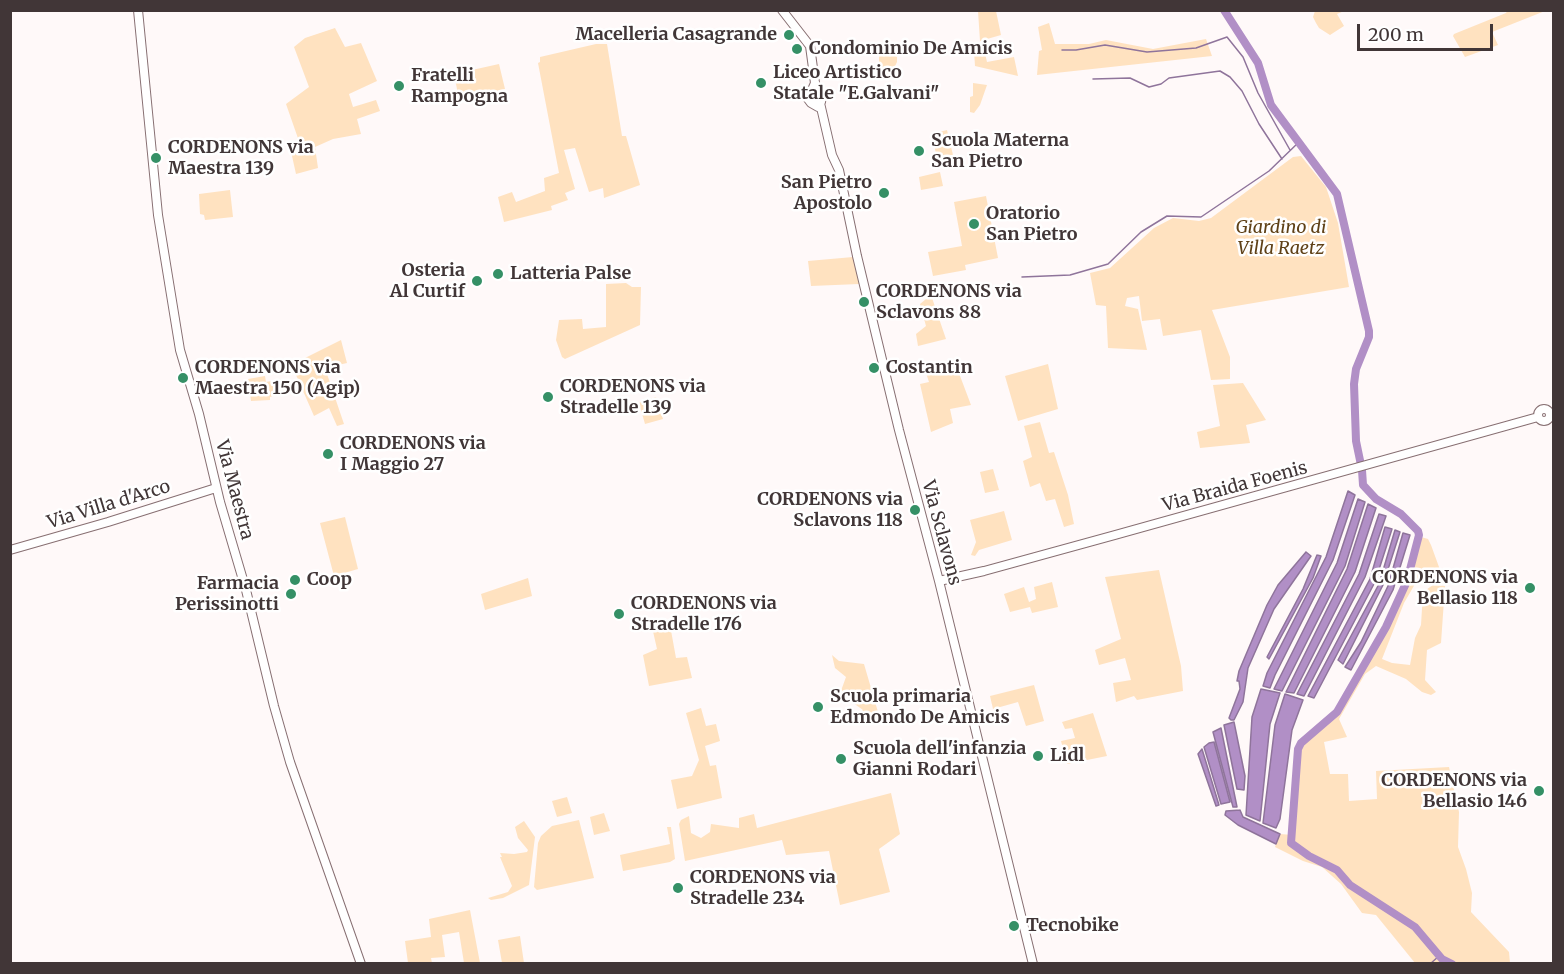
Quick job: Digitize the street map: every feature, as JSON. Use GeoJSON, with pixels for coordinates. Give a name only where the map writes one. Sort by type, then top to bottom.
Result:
{"type":"FeatureCollection","features":[{"type":"Feature","properties":{"kind":"street","name":"Via Maestra"},"geometry":{"type":"LineString","coordinates":[[138,10],[164,258],[180,350],[199,414],[216,488],[246,590],[290,762],[361,963]]}},
{"type":"Feature","properties":{"kind":"street","name":"Via Sclavons"},"geometry":{"type":"LineString","coordinates":[[782,10],[810,46],[815,88],[822,95],[819,106],[832,155],[839,170],[898,430],[939,581],[1033,963]]}},
{"type":"Feature","properties":{"kind":"street","name":"Via Sclavons"},"geometry":{"type":"LineString","coordinates":[[815,88],[809,94],[808,99],[810,103],[819,106]]}},
{"type":"Feature","properties":{"kind":"street","name":"Via Braida Foenis"},"geometry":{"type":"LineString","coordinates":[[939,581],[991,569],[1538,417],[1546,422],[1552,413]]}},
{"type":"Feature","properties":{"kind":"street","name":"Via Villa d'Arco"},"geometry":{"type":"LineString","coordinates":[[10,550],[216,488]]}},
{"type":"Feature","properties":{"kind":"green space"},"geometry":{"type":"Polygon","coordinates":[[[1508,10],[1545,11],[1492,32],[1498,45],[1465,57],[1454,34],[1506,13],[1508,10]]]}},
{"type":"Feature","properties":{"kind":"green space"},"geometry":{"type":"Polygon","coordinates":[[[978,11],[996,11],[1001,35],[980,41],[978,11]]]}},
{"type":"Feature","properties":{"kind":"green space"},"geometry":{"type":"Polygon","coordinates":[[[1315,11],[1344,11],[1337,14],[1344,26],[1330,35],[1319,28],[1313,17],[1315,11]]]}},
{"type":"Feature","properties":{"kind":"green space"},"geometry":{"type":"Polygon","coordinates":[[[1049,23],[1055,44],[1089,44],[1106,40],[1153,49],[1206,39],[1212,56],[1037,75],[1039,51],[1042,50],[1038,27],[1049,23]]]}},
{"type":"Feature","properties":{"kind":"green space"},"geometry":{"type":"Polygon","coordinates":[[[335,28],[345,47],[361,43],[377,81],[349,94],[353,107],[376,100],[380,111],[357,119],[361,134],[333,139],[315,147],[318,168],[296,174],[290,147],[300,144],[286,104],[309,87],[294,47],[305,38],[335,28]]]}},
{"type":"Feature","properties":{"kind":"green space"},"geometry":{"type":"Polygon","coordinates":[[[596,44],[607,44],[622,136],[626,136],[640,185],[604,198],[603,188],[589,192],[575,148],[564,150],[575,189],[565,193],[568,200],[551,206],[552,210],[504,222],[498,197],[512,192],[516,202],[545,191],[544,178],[559,173],[538,63],[540,57],[596,44]]]}},
{"type":"Feature","properties":{"kind":"green space"},"geometry":{"type":"Polygon","coordinates":[[[984,49],[987,62],[1014,57],[1018,76],[975,66],[974,51],[984,49]]]}},
{"type":"Feature","properties":{"kind":"green space"},"geometry":{"type":"Polygon","coordinates":[[[879,53],[893,54],[897,57],[889,79],[883,74],[879,63],[879,53]]]}},
{"type":"Feature","properties":{"kind":"green space"},"geometry":{"type":"Polygon","coordinates":[[[499,64],[505,89],[459,99],[454,74],[499,64]]]}},
{"type":"Feature","properties":{"kind":"green space"},"geometry":{"type":"Polygon","coordinates":[[[973,83],[987,85],[980,105],[974,113],[970,112],[973,83]]]}},
{"type":"Feature","properties":{"kind":"green space"},"geometry":{"type":"Polygon","coordinates":[[[947,130],[953,155],[937,157],[931,134],[947,130]]]}},
{"type":"Feature","properties":{"kind":"green space","name":"Giardino di Villa Raetz"},"geometry":{"type":"Polygon","coordinates":[[[1301,156],[1326,187],[1338,223],[1349,287],[1212,310],[1230,357],[1230,379],[1211,380],[1201,330],[1163,336],[1160,319],[1142,321],[1139,296],[1127,298],[1125,306],[1138,309],[1147,350],[1108,348],[1106,306],[1096,305],[1090,273],[1110,268],[1154,228],[1173,218],[1199,221],[1211,218],[1293,157],[1301,156]]]}},
{"type":"Feature","properties":{"kind":"green space","name":"Oratorio San Pietro"},"geometry":{"type":"Polygon","coordinates":[[[940,172],[943,186],[921,190],[919,177],[940,172]]]}},
{"type":"Feature","properties":{"kind":"green space"},"geometry":{"type":"Polygon","coordinates":[[[230,190],[233,217],[205,220],[204,215],[200,214],[199,194],[230,190]]]}},
{"type":"Feature","properties":{"kind":"green space","name":"Oratorio San Pietro"},"geometry":{"type":"Polygon","coordinates":[[[986,196],[998,258],[965,265],[966,270],[933,276],[928,252],[962,246],[954,202],[986,196]]]}},
{"type":"Feature","properties":{"kind":"green space"},"geometry":{"type":"Polygon","coordinates":[[[853,257],[859,284],[811,286],[808,261],[853,257]]]}},
{"type":"Feature","properties":{"kind":"green space"},"geometry":{"type":"Polygon","coordinates":[[[626,283],[632,287],[641,287],[640,325],[565,359],[562,357],[556,340],[559,320],[582,319],[583,329],[606,327],[606,284],[626,283]]]}},
{"type":"Feature","properties":{"kind":"green space"},"geometry":{"type":"Polygon","coordinates":[[[931,295],[946,339],[918,346],[916,334],[926,326],[920,304],[931,295]]]}},
{"type":"Feature","properties":{"kind":"green space"},"geometry":{"type":"Polygon","coordinates":[[[341,340],[347,363],[325,368],[344,424],[337,426],[329,408],[314,416],[296,375],[302,373],[297,362],[341,340]]]}},
{"type":"Feature","properties":{"kind":"green space"},"geometry":{"type":"Polygon","coordinates":[[[954,360],[971,405],[950,409],[953,423],[931,432],[920,384],[929,382],[924,367],[954,360]]]}},
{"type":"Feature","properties":{"kind":"green space"},"geometry":{"type":"Polygon","coordinates":[[[1048,364],[1058,409],[1018,421],[1005,376],[1048,364]]]}},
{"type":"Feature","properties":{"kind":"green space"},"geometry":{"type":"Polygon","coordinates":[[[265,376],[266,382],[282,379],[286,391],[270,397],[270,400],[251,401],[248,379],[265,376]]]}},
{"type":"Feature","properties":{"kind":"green space"},"geometry":{"type":"Polygon","coordinates":[[[1243,383],[1266,420],[1246,425],[1250,443],[1200,448],[1197,432],[1220,426],[1213,385],[1243,383]]]}},
{"type":"Feature","properties":{"kind":"green space"},"geometry":{"type":"Polygon","coordinates":[[[656,397],[663,419],[645,424],[639,403],[656,397]]]}},
{"type":"Feature","properties":{"kind":"green space"},"geometry":{"type":"Polygon","coordinates":[[[1040,422],[1049,453],[1054,452],[1068,495],[1074,524],[1064,527],[1055,499],[1046,501],[1040,483],[1030,487],[1023,461],[1032,457],[1024,426],[1040,422]]]}},
{"type":"Feature","properties":{"kind":"green space"},"geometry":{"type":"Polygon","coordinates":[[[993,469],[999,490],[985,493],[980,472],[993,469]]]}},
{"type":"Feature","properties":{"kind":"green space"},"geometry":{"type":"Polygon","coordinates":[[[1004,511],[1012,540],[979,550],[975,556],[971,555],[976,542],[970,520],[1004,511]]]}},
{"type":"Feature","properties":{"kind":"green space"},"geometry":{"type":"Polygon","coordinates":[[[345,517],[358,569],[334,576],[320,523],[345,517]]]}},
{"type":"Feature","properties":{"kind":"green space"},"geometry":{"type":"Polygon","coordinates":[[[1421,537],[1428,539],[1443,578],[1415,584],[1404,603],[1382,659],[1392,663],[1410,665],[1415,638],[1421,625],[1423,592],[1433,585],[1445,586],[1441,643],[1427,650],[1425,680],[1436,692],[1431,695],[1422,692],[1406,679],[1376,666],[1365,674],[1339,719],[1347,737],[1324,742],[1330,774],[1348,774],[1349,801],[1377,799],[1376,771],[1449,767],[1459,812],[1458,847],[1472,893],[1471,912],[1509,952],[1510,963],[1415,963],[1376,915],[1362,913],[1341,884],[1322,867],[1303,861],[1275,847],[1280,834],[1293,835],[1292,813],[1298,749],[1301,743],[1334,716],[1343,703],[1393,615],[1407,581],[1418,540],[1421,537]]]}},
{"type":"Feature","properties":{"kind":"green space"},"geometry":{"type":"Polygon","coordinates":[[[1159,570],[1181,666],[1183,691],[1137,700],[1134,696],[1116,702],[1113,683],[1131,680],[1125,658],[1099,665],[1095,650],[1121,639],[1105,577],[1159,570]]]}},
{"type":"Feature","properties":{"kind":"green space"},"geometry":{"type":"Polygon","coordinates":[[[528,578],[532,596],[485,610],[481,594],[528,578]]]}},
{"type":"Feature","properties":{"kind":"green space"},"geometry":{"type":"Polygon","coordinates":[[[1052,582],[1058,607],[1032,613],[1030,607],[1010,612],[1004,594],[1024,587],[1029,602],[1036,599],[1034,587],[1052,582]]]}},
{"type":"Feature","properties":{"kind":"green space"},"geometry":{"type":"Polygon","coordinates":[[[670,625],[676,658],[687,657],[692,678],[649,686],[643,655],[657,649],[652,627],[670,625]]]}},
{"type":"Feature","properties":{"kind":"green space"},"geometry":{"type":"Polygon","coordinates":[[[832,655],[839,661],[864,664],[878,712],[861,719],[859,715],[863,710],[842,695],[834,697],[842,688],[846,677],[835,668],[832,655]]]}},
{"type":"Feature","properties":{"kind":"green space"},"geometry":{"type":"Polygon","coordinates":[[[1034,685],[1044,721],[1026,726],[1018,702],[993,709],[990,696],[1034,685]]]}},
{"type":"Feature","properties":{"kind":"green space"},"geometry":{"type":"Polygon","coordinates":[[[701,708],[706,726],[716,724],[720,741],[705,746],[710,766],[716,765],[722,798],[677,809],[671,780],[692,776],[699,760],[686,713],[701,708]]]}},
{"type":"Feature","properties":{"kind":"green space"},"geometry":{"type":"Polygon","coordinates":[[[1093,713],[1107,756],[1067,764],[1061,741],[1075,738],[1072,728],[1065,729],[1062,722],[1093,713]]]}},
{"type":"Feature","properties":{"kind":"green space"},"geometry":{"type":"Polygon","coordinates":[[[891,793],[900,834],[879,849],[890,892],[840,905],[829,851],[786,855],[782,840],[685,861],[679,824],[681,820],[689,816],[691,833],[701,838],[710,832],[711,824],[739,828],[739,818],[754,814],[757,828],[891,793]]]}},
{"type":"Feature","properties":{"kind":"green space"},"geometry":{"type":"Polygon","coordinates":[[[567,797],[572,813],[557,817],[552,801],[567,797]]]}},
{"type":"Feature","properties":{"kind":"green space"},"geometry":{"type":"Polygon","coordinates":[[[604,813],[610,831],[594,835],[590,817],[604,813]]]}},
{"type":"Feature","properties":{"kind":"green space"},"geometry":{"type":"Polygon","coordinates":[[[579,820],[594,878],[537,890],[534,887],[538,843],[541,836],[552,826],[579,820]]]}},
{"type":"Feature","properties":{"kind":"green space"},"geometry":{"type":"Polygon","coordinates":[[[524,821],[535,837],[529,885],[503,898],[491,900],[488,898],[508,892],[512,886],[500,853],[514,854],[528,850],[518,838],[515,827],[524,821]]]}},
{"type":"Feature","properties":{"kind":"green space"},"geometry":{"type":"Polygon","coordinates":[[[667,827],[671,827],[675,859],[623,871],[620,855],[670,844],[667,827]]]}},
{"type":"Feature","properties":{"kind":"green space"},"geometry":{"type":"Polygon","coordinates":[[[470,910],[480,963],[464,963],[459,932],[442,935],[445,957],[431,958],[432,963],[408,963],[405,941],[431,937],[429,919],[470,910]]]}},
{"type":"Feature","properties":{"kind":"green space"},"geometry":{"type":"Polygon","coordinates":[[[520,936],[524,963],[502,963],[498,940],[520,936]]]}},
{"type":"Feature","properties":{"kind":"shaded area"},"geometry":{"type":"Polygon","coordinates":[[[1348,491],[1355,495],[1333,560],[1270,688],[1263,686],[1267,673],[1326,557],[1348,491]]]}},
{"type":"Feature","properties":{"kind":"shaded area"},"geometry":{"type":"Polygon","coordinates":[[[1358,499],[1365,502],[1345,566],[1282,691],[1274,689],[1337,563],[1358,499]]]}},
{"type":"Feature","properties":{"kind":"shaded area"},"geometry":{"type":"Polygon","coordinates":[[[1368,504],[1376,508],[1355,572],[1294,693],[1286,692],[1347,569],[1368,504]]]}},
{"type":"Feature","properties":{"kind":"shaded area"},"geometry":{"type":"Polygon","coordinates":[[[1379,514],[1386,516],[1365,577],[1304,696],[1297,694],[1359,574],[1379,514]]]}},
{"type":"Feature","properties":{"kind":"shaded area"},"geometry":{"type":"Polygon","coordinates":[[[1385,527],[1392,529],[1375,582],[1314,698],[1308,696],[1370,579],[1385,527]]]}},
{"type":"Feature","properties":{"kind":"shaded area"},"geometry":{"type":"Polygon","coordinates":[[[1395,530],[1400,532],[1383,585],[1343,664],[1338,660],[1379,584],[1395,530]]]}},
{"type":"Feature","properties":{"kind":"shaded area"},"geometry":{"type":"Polygon","coordinates":[[[1403,533],[1410,535],[1393,590],[1351,670],[1345,667],[1361,642],[1388,586],[1403,533]]]}},
{"type":"Feature","properties":{"kind":"shaded area"},"geometry":{"type":"Polygon","coordinates":[[[1306,552],[1311,556],[1274,609],[1248,668],[1243,702],[1234,720],[1231,720],[1229,718],[1240,689],[1239,681],[1237,681],[1239,671],[1267,605],[1278,585],[1306,552]]]}},
{"type":"Feature","properties":{"kind":"shaded area"},"geometry":{"type":"Polygon","coordinates":[[[1317,555],[1321,556],[1313,578],[1269,659],[1267,657],[1303,589],[1317,555]]]}},
{"type":"Feature","properties":{"kind":"shaded area"},"geometry":{"type":"Polygon","coordinates":[[[1261,689],[1280,693],[1270,724],[1260,821],[1246,815],[1252,717],[1261,689]]]}},
{"type":"Feature","properties":{"kind":"shaded area"},"geometry":{"type":"Polygon","coordinates":[[[1285,694],[1303,700],[1292,730],[1280,819],[1276,828],[1263,823],[1275,725],[1285,694]]]}},
{"type":"Feature","properties":{"kind":"shaded area"},"geometry":{"type":"Polygon","coordinates":[[[1234,722],[1245,776],[1244,790],[1237,789],[1224,725],[1234,722]]]}},
{"type":"Feature","properties":{"kind":"shaded area"},"geometry":{"type":"Polygon","coordinates":[[[1221,728],[1237,807],[1233,807],[1213,732],[1221,728]]]}},
{"type":"Feature","properties":{"kind":"shaded area"},"geometry":{"type":"Polygon","coordinates":[[[1214,742],[1230,802],[1221,804],[1204,747],[1214,742]]]}},
{"type":"Feature","properties":{"kind":"shaded area"},"geometry":{"type":"Polygon","coordinates":[[[1202,749],[1219,805],[1216,806],[1198,754],[1202,749]]]}},
{"type":"Feature","properties":{"kind":"shaded area"},"geometry":{"type":"Polygon","coordinates":[[[1240,810],[1243,817],[1280,834],[1276,844],[1238,825],[1225,815],[1226,811],[1240,810]]]}},
{"type":"Feature","properties":{"kind":"waterway"},"geometry":{"type":"LineString","coordinates":[[1224,10],[1258,63],[1271,105],[1337,194],[1369,331],[1369,337],[1356,369],[1354,384],[1356,441],[1363,485],[1376,499],[1401,514],[1418,531],[1419,535],[1407,581],[1386,627],[1337,712],[1301,743],[1298,749],[1291,843],[1309,856],[1337,870],[1350,885],[1415,927],[1442,959],[1452,964]]}},
{"type":"Feature","properties":{"kind":"waterway"},"geometry":{"type":"LineString","coordinates":[[1062,50],[1105,45],[1147,52],[1196,48],[1227,37],[1243,57],[1258,93],[1290,150]]}},
{"type":"Feature","properties":{"kind":"waterway"},"geometry":{"type":"LineString","coordinates":[[1093,79],[1130,78],[1149,87],[1161,84],[1169,78],[1220,71],[1230,77],[1242,91],[1259,124],[1282,159]]}},
{"type":"Feature","properties":{"kind":"waterway"},"geometry":{"type":"LineString","coordinates":[[1022,277],[1070,275],[1108,264],[1141,232],[1167,216],[1201,217],[1269,171],[1299,142]]}},
{"type":"Feature","properties":{"kind":"waterway"},"geometry":{"type":"LineString","coordinates":[[1430,964],[1439,956]]}},
{"type":"Feature","properties":{"kind":"waterway"},"geometry":{"type":"LineString","coordinates":[[1323,964],[1353,964]]}},
{"type":"Feature","properties":{"kind":"place","name":"Macelleria Casagrande"},"geometry":{"type":"Point","coordinates":[789,35]}},
{"type":"Feature","properties":{"kind":"place","name":"Condominio De Amicis"},"geometry":{"type":"Point","coordinates":[797,49]}},
{"type":"Feature","properties":{"kind":"place","name":"Liceo Artistico Statale \"E.Galvani\""},"geometry":{"type":"Point","coordinates":[761,83]}},
{"type":"Feature","properties":{"kind":"place","name":"Fratelli Rampogna"},"geometry":{"type":"Point","coordinates":[399,86]}},
{"type":"Feature","properties":{"kind":"place","name":"Scuola Materna San Pietro"},"geometry":{"type":"Point","coordinates":[919,151]}},
{"type":"Feature","properties":{"kind":"place","name":"CORDENONS via Maestra 139"},"geometry":{"type":"Point","coordinates":[156,158]}},
{"type":"Feature","properties":{"kind":"place","name":"San Pietro Apostolo"},"geometry":{"type":"Point","coordinates":[884,193]}},
{"type":"Feature","properties":{"kind":"place","name":"Oratorio San Pietro"},"geometry":{"type":"Point","coordinates":[974,224]}},
{"type":"Feature","properties":{"kind":"place","name":"Latteria Palse"},"geometry":{"type":"Point","coordinates":[498,274]}},
{"type":"Feature","properties":{"kind":"place","name":"Osteria Al Curtif"},"geometry":{"type":"Point","coordinates":[477,281]}},
{"type":"Feature","properties":{"kind":"place","name":"CORDENONS via Sclavons 88"},"geometry":{"type":"Point","coordinates":[864,302]}},
{"type":"Feature","properties":{"kind":"place","name":"Costantin"},"geometry":{"type":"Point","coordinates":[874,368]}},
{"type":"Feature","properties":{"kind":"place","name":"CORDENONS via Maestra 150 (Agip)"},"geometry":{"type":"Point","coordinates":[183,378]}},
{"type":"Feature","properties":{"kind":"place","name":"CORDENONS via Stradelle 139"},"geometry":{"type":"Point","coordinates":[548,397]}},
{"type":"Feature","properties":{"kind":"place","name":"CORDENONS via I Maggio 27"},"geometry":{"type":"Point","coordinates":[328,454]}},
{"type":"Feature","properties":{"kind":"place","name":"CORDENONS via Sclavons 118"},"geometry":{"type":"Point","coordinates":[915,510]}},
{"type":"Feature","properties":{"kind":"place","name":"Coop"},"geometry":{"type":"Point","coordinates":[295,580]}},
{"type":"Feature","properties":{"kind":"place","name":"CORDENONS via Bellasio 118"},"geometry":{"type":"Point","coordinates":[1530,588]}},
{"type":"Feature","properties":{"kind":"place","name":"Farmacia Perissinotti"},"geometry":{"type":"Point","coordinates":[291,594]}},
{"type":"Feature","properties":{"kind":"place","name":"CORDENONS via Stradelle 176"},"geometry":{"type":"Point","coordinates":[619,614]}},
{"type":"Feature","properties":{"kind":"place","name":"Scuola primaria Edmondo De Amicis"},"geometry":{"type":"Point","coordinates":[818,707]}},
{"type":"Feature","properties":{"kind":"place","name":"Lidl"},"geometry":{"type":"Point","coordinates":[1038,756]}},
{"type":"Feature","properties":{"kind":"place","name":"Scuola dell'infanzia Gianni Rodari"},"geometry":{"type":"Point","coordinates":[841,759]}},
{"type":"Feature","properties":{"kind":"place","name":"CORDENONS via Bellasio 146"},"geometry":{"type":"Point","coordinates":[1539,791]}},
{"type":"Feature","properties":{"kind":"place","name":"CORDENONS via Stradelle 234"},"geometry":{"type":"Point","coordinates":[678,888]}},
{"type":"Feature","properties":{"kind":"place","name":"Tecnobike"},"geometry":{"type":"Point","coordinates":[1014,926]}}]}
